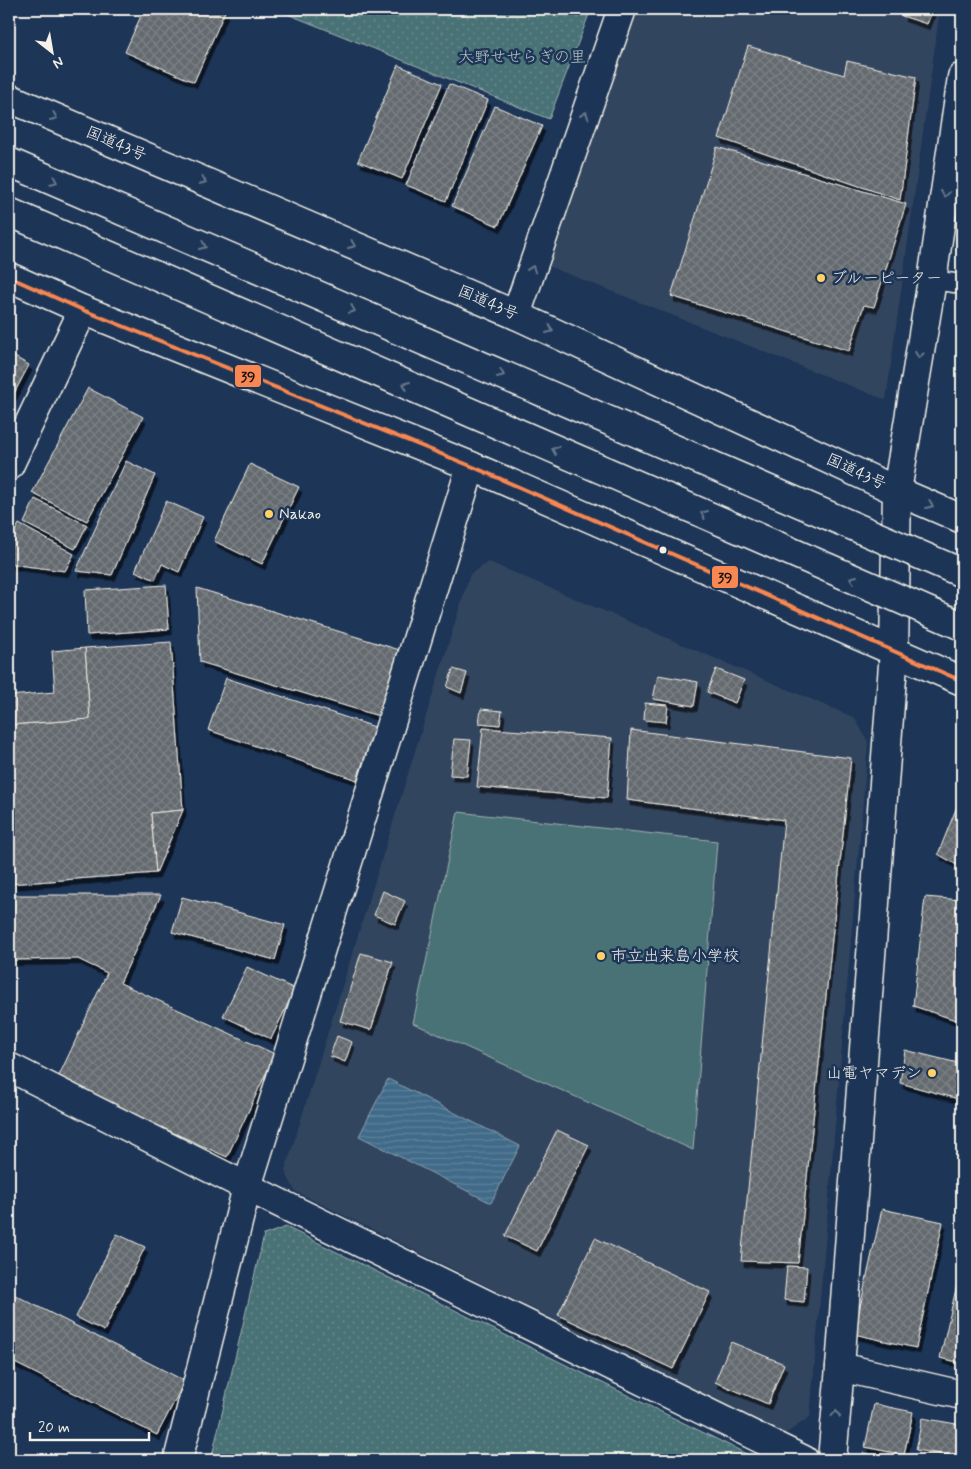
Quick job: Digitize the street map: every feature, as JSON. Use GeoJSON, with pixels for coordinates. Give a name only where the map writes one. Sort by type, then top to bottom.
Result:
{"type":"FeatureCollection","features":[{"type":"Feature","properties":{"kind":"main road"},"geometry":{"type":"LineString","coordinates":[[516,315],[622,9]]}},
{"type":"Feature","properties":{"kind":"main road"},"geometry":{"type":"LineString","coordinates":[[832,1460],[894,651],[897,491],[932,280],[962,77]]}},
{"type":"Feature","properties":{"kind":"main road","name":"国道43号"},"geometry":{"type":"LineString","coordinates":[[9,98],[516,315],[897,491],[962,519]]}},
{"type":"Feature","properties":{"kind":"main road"},"geometry":{"type":"LineString","coordinates":[[9,162],[962,573]]}},
{"type":"Feature","properties":{"kind":"main road"},"geometry":{"type":"LineString","coordinates":[[9,212],[962,626]]}},
{"type":"Feature","properties":{"kind":"main road"},"geometry":{"type":"LineString","coordinates":[[9,277],[83,310],[471,466],[962,681]]}},
{"type":"Feature","properties":{"kind":"main road"},"geometry":{"type":"LineString","coordinates":[[9,466],[83,310]]}},
{"type":"Feature","properties":{"kind":"main road"},"geometry":{"type":"LineString","coordinates":[[178,1460],[247,1187],[471,466]]}},
{"type":"Feature","properties":{"kind":"main road"},"geometry":{"type":"LineString","coordinates":[[9,1067],[247,1187],[804,1460]]}},
{"type":"Feature","properties":{"kind":"main road"},"geometry":{"type":"LineString","coordinates":[[840,1367],[962,1395]]}},
{"type":"Feature","properties":{"kind":"lane"},"geometry":{"type":"LineString","coordinates":[[932,280],[962,284]]}},
{"type":"Feature","properties":{"kind":"shaded area"},"geometry":{"type":"Polygon","coordinates":[[[630,9],[940,9],[886,400],[548,266],[630,9]]]}},
{"type":"Feature","properties":{"kind":"shaded area","name":"市立出来島小学校"},"geometry":{"type":"Polygon","coordinates":[[[489,562],[855,718],[868,742],[810,1417],[785,1434],[295,1191],[285,1171],[470,574],[489,562]]]}},
{"type":"Feature","properties":{"kind":"shaded area"},"geometry":{"type":"Polygon","coordinates":[[[388,1079],[520,1146],[491,1203],[359,1136],[388,1079]]]}},
{"type":"Feature","properties":{"kind":"green space","name":"大野せせらぎの里"},"geometry":{"type":"Polygon","coordinates":[[[275,9],[591,9],[549,119],[275,9]]]}},
{"type":"Feature","properties":{"kind":"green space"},"geometry":{"type":"Polygon","coordinates":[[[458,812],[717,841],[693,1150],[413,1023],[458,812]]]}},
{"type":"Feature","properties":{"kind":"green space"},"geometry":{"type":"Polygon","coordinates":[[[286,1227],[759,1460],[211,1460],[264,1235],[286,1227]]]}},
{"type":"Feature","properties":{"kind":"building"},"geometry":{"type":"Polygon","coordinates":[[[144,9],[226,9],[194,82],[125,52],[144,9]]]}},
{"type":"Feature","properties":{"kind":"building"},"geometry":{"type":"Polygon","coordinates":[[[904,9],[933,9],[927,24],[902,16],[904,9]]]}},
{"type":"Feature","properties":{"kind":"building"},"geometry":{"type":"Polygon","coordinates":[[[748,46],[844,75],[847,61],[916,77],[900,200],[719,138],[748,46]]]}},
{"type":"Feature","properties":{"kind":"building"},"geometry":{"type":"Polygon","coordinates":[[[398,65],[442,84],[402,179],[358,161],[398,65]]]}},
{"type":"Feature","properties":{"kind":"building"},"geometry":{"type":"Polygon","coordinates":[[[449,84],[488,100],[446,201],[406,185],[449,84]]]}},
{"type":"Feature","properties":{"kind":"building"},"geometry":{"type":"Polygon","coordinates":[[[495,106],[542,126],[498,226],[452,206],[495,106]]]}},
{"type":"Feature","properties":{"kind":"building"},"geometry":{"type":"Polygon","coordinates":[[[717,147],[906,204],[874,307],[864,305],[849,351],[671,296],[717,147]]]}},
{"type":"Feature","properties":{"kind":"building"},"geometry":{"type":"Polygon","coordinates":[[[9,354],[29,365],[9,403],[9,354]]]}},
{"type":"Feature","properties":{"kind":"building"},"geometry":{"type":"Polygon","coordinates":[[[88,388],[143,417],[87,521],[32,493],[88,388]]]}},
{"type":"Feature","properties":{"kind":"building"},"geometry":{"type":"Polygon","coordinates":[[[126,461],[155,475],[112,575],[76,571],[126,461]]]}},
{"type":"Feature","properties":{"kind":"building"},"geometry":{"type":"Polygon","coordinates":[[[250,464],[299,487],[262,564],[214,541],[250,464]]]}},
{"type":"Feature","properties":{"kind":"building"},"geometry":{"type":"Polygon","coordinates":[[[35,499],[87,525],[75,549],[24,523],[35,499]]]}},
{"type":"Feature","properties":{"kind":"building"},"geometry":{"type":"Polygon","coordinates":[[[166,501],[203,517],[179,572],[162,564],[155,580],[135,571],[166,501]]]}},
{"type":"Feature","properties":{"kind":"building"},"geometry":{"type":"Polygon","coordinates":[[[19,524],[74,554],[65,571],[9,564],[9,542],[19,524]]]}},
{"type":"Feature","properties":{"kind":"building"},"geometry":{"type":"Polygon","coordinates":[[[166,585],[169,629],[87,635],[85,590],[166,585]]]}},
{"type":"Feature","properties":{"kind":"building"},"geometry":{"type":"Polygon","coordinates":[[[197,588],[403,651],[382,717],[200,662],[197,588]]]}},
{"type":"Feature","properties":{"kind":"building"},"geometry":{"type":"Polygon","coordinates":[[[171,642],[183,810],[151,813],[156,873],[9,884],[9,725],[90,719],[85,648],[171,642]]]}},
{"type":"Feature","properties":{"kind":"building"},"geometry":{"type":"Polygon","coordinates":[[[85,648],[90,719],[9,725],[9,696],[55,692],[52,651],[85,648]]]}},
{"type":"Feature","properties":{"kind":"building"},"geometry":{"type":"Polygon","coordinates":[[[453,669],[467,673],[461,693],[447,687],[453,669]]]}},
{"type":"Feature","properties":{"kind":"building"},"geometry":{"type":"Polygon","coordinates":[[[716,669],[744,680],[735,703],[707,692],[716,669]]]}},
{"type":"Feature","properties":{"kind":"building"},"geometry":{"type":"Polygon","coordinates":[[[658,675],[698,682],[694,706],[653,699],[658,675]]]}},
{"type":"Feature","properties":{"kind":"building"},"geometry":{"type":"Polygon","coordinates":[[[226,678],[375,727],[357,780],[208,730],[226,678]]]}},
{"type":"Feature","properties":{"kind":"building"},"geometry":{"type":"Polygon","coordinates":[[[645,703],[668,705],[666,722],[644,720],[645,703]]]}},
{"type":"Feature","properties":{"kind":"building"},"geometry":{"type":"Polygon","coordinates":[[[481,709],[502,711],[500,725],[479,723],[481,709]]]}},
{"type":"Feature","properties":{"kind":"building"},"geometry":{"type":"Polygon","coordinates":[[[483,728],[612,738],[607,798],[477,787],[483,728]]]}},
{"type":"Feature","properties":{"kind":"building"},"geometry":{"type":"Polygon","coordinates":[[[631,730],[851,758],[798,1263],[741,1261],[784,820],[627,800],[631,730]]]}},
{"type":"Feature","properties":{"kind":"building"},"geometry":{"type":"Polygon","coordinates":[[[454,739],[471,740],[467,776],[450,775],[454,739]]]}},
{"type":"Feature","properties":{"kind":"building"},"geometry":{"type":"Polygon","coordinates":[[[962,794],[962,868],[938,854],[962,794]]]}},
{"type":"Feature","properties":{"kind":"building"},"geometry":{"type":"Polygon","coordinates":[[[183,810],[156,873],[151,813],[183,810]]]}},
{"type":"Feature","properties":{"kind":"building"},"geometry":{"type":"Polygon","coordinates":[[[383,891],[405,901],[395,924],[374,915],[383,891]]]}},
{"type":"Feature","properties":{"kind":"building"},"geometry":{"type":"Polygon","coordinates":[[[9,895],[161,895],[120,983],[275,1054],[227,1157],[57,1080],[107,973],[78,959],[9,960],[9,895]]]}},
{"type":"Feature","properties":{"kind":"building"},"geometry":{"type":"Polygon","coordinates":[[[182,897],[285,925],[275,960],[172,932],[182,897]]]}},
{"type":"Feature","properties":{"kind":"building"},"geometry":{"type":"Polygon","coordinates":[[[925,897],[962,900],[962,1022],[913,1006],[925,897]]]}},
{"type":"Feature","properties":{"kind":"building"},"geometry":{"type":"Polygon","coordinates":[[[361,953],[393,962],[371,1030],[340,1021],[361,953]]]}},
{"type":"Feature","properties":{"kind":"building"},"geometry":{"type":"Polygon","coordinates":[[[247,967],[295,989],[271,1039],[223,1016],[247,967]]]}},
{"type":"Feature","properties":{"kind":"building"},"geometry":{"type":"Polygon","coordinates":[[[337,1036],[352,1042],[345,1062],[330,1056],[337,1036]]]}},
{"type":"Feature","properties":{"kind":"building","name":"山電ヤマデン"},"geometry":{"type":"Polygon","coordinates":[[[905,1050],[962,1064],[962,1100],[900,1083],[905,1050]]]}},
{"type":"Feature","properties":{"kind":"building"},"geometry":{"type":"Polygon","coordinates":[[[557,1130],[589,1145],[537,1251],[505,1236],[557,1130]]]}},
{"type":"Feature","properties":{"kind":"building"},"geometry":{"type":"Polygon","coordinates":[[[882,1209],[943,1222],[916,1348],[854,1334],[882,1209]]]}},
{"type":"Feature","properties":{"kind":"building"},"geometry":{"type":"Polygon","coordinates":[[[117,1234],[145,1247],[104,1331],[76,1317],[117,1234]]]}},
{"type":"Feature","properties":{"kind":"building"},"geometry":{"type":"Polygon","coordinates":[[[595,1238],[710,1292],[673,1369],[558,1315],[595,1238]]]}},
{"type":"Feature","properties":{"kind":"building"},"geometry":{"type":"Polygon","coordinates":[[[962,1263],[962,1363],[940,1358],[962,1263]]]}},
{"type":"Feature","properties":{"kind":"building"},"geometry":{"type":"Polygon","coordinates":[[[787,1266],[807,1267],[804,1302],[784,1300],[787,1266]]]}},
{"type":"Feature","properties":{"kind":"building"},"geometry":{"type":"Polygon","coordinates":[[[9,1292],[185,1381],[157,1435],[9,1360],[9,1292]]]}},
{"type":"Feature","properties":{"kind":"building"},"geometry":{"type":"Polygon","coordinates":[[[731,1342],[784,1364],[768,1404],[715,1382],[731,1342]]]}},
{"type":"Feature","properties":{"kind":"building"},"geometry":{"type":"Polygon","coordinates":[[[874,1404],[913,1412],[904,1455],[865,1447],[874,1404]]]}},
{"type":"Feature","properties":{"kind":"building"},"geometry":{"type":"Polygon","coordinates":[[[922,1418],[962,1425],[959,1457],[916,1450],[922,1418]]]}},
{"type":"Feature","properties":{"kind":"building"},"geometry":{"type":"Polygon","coordinates":[[[863,1453],[897,1460],[861,1460],[863,1453]]]}},
{"type":"Feature","properties":{"kind":"transit line","name":"39"},"geometry":{"type":"LineString","coordinates":[[9,277],[83,310],[471,466],[962,681]]}},
{"type":"Feature","properties":{"kind":"place","name":"ブルーピーター"},"geometry":{"type":"Point","coordinates":[821,278]}},
{"type":"Feature","properties":{"kind":"place","name":"Nakao"},"geometry":{"type":"Point","coordinates":[269,514]}},
{"type":"Feature","properties":{"kind":"place","name":"市立出来島小学校"},"geometry":{"type":"Point","coordinates":[601,956]}},
{"type":"Feature","properties":{"kind":"place","name":"山電ヤマデン"},"geometry":{"type":"Point","coordinates":[932,1073]}}]}
